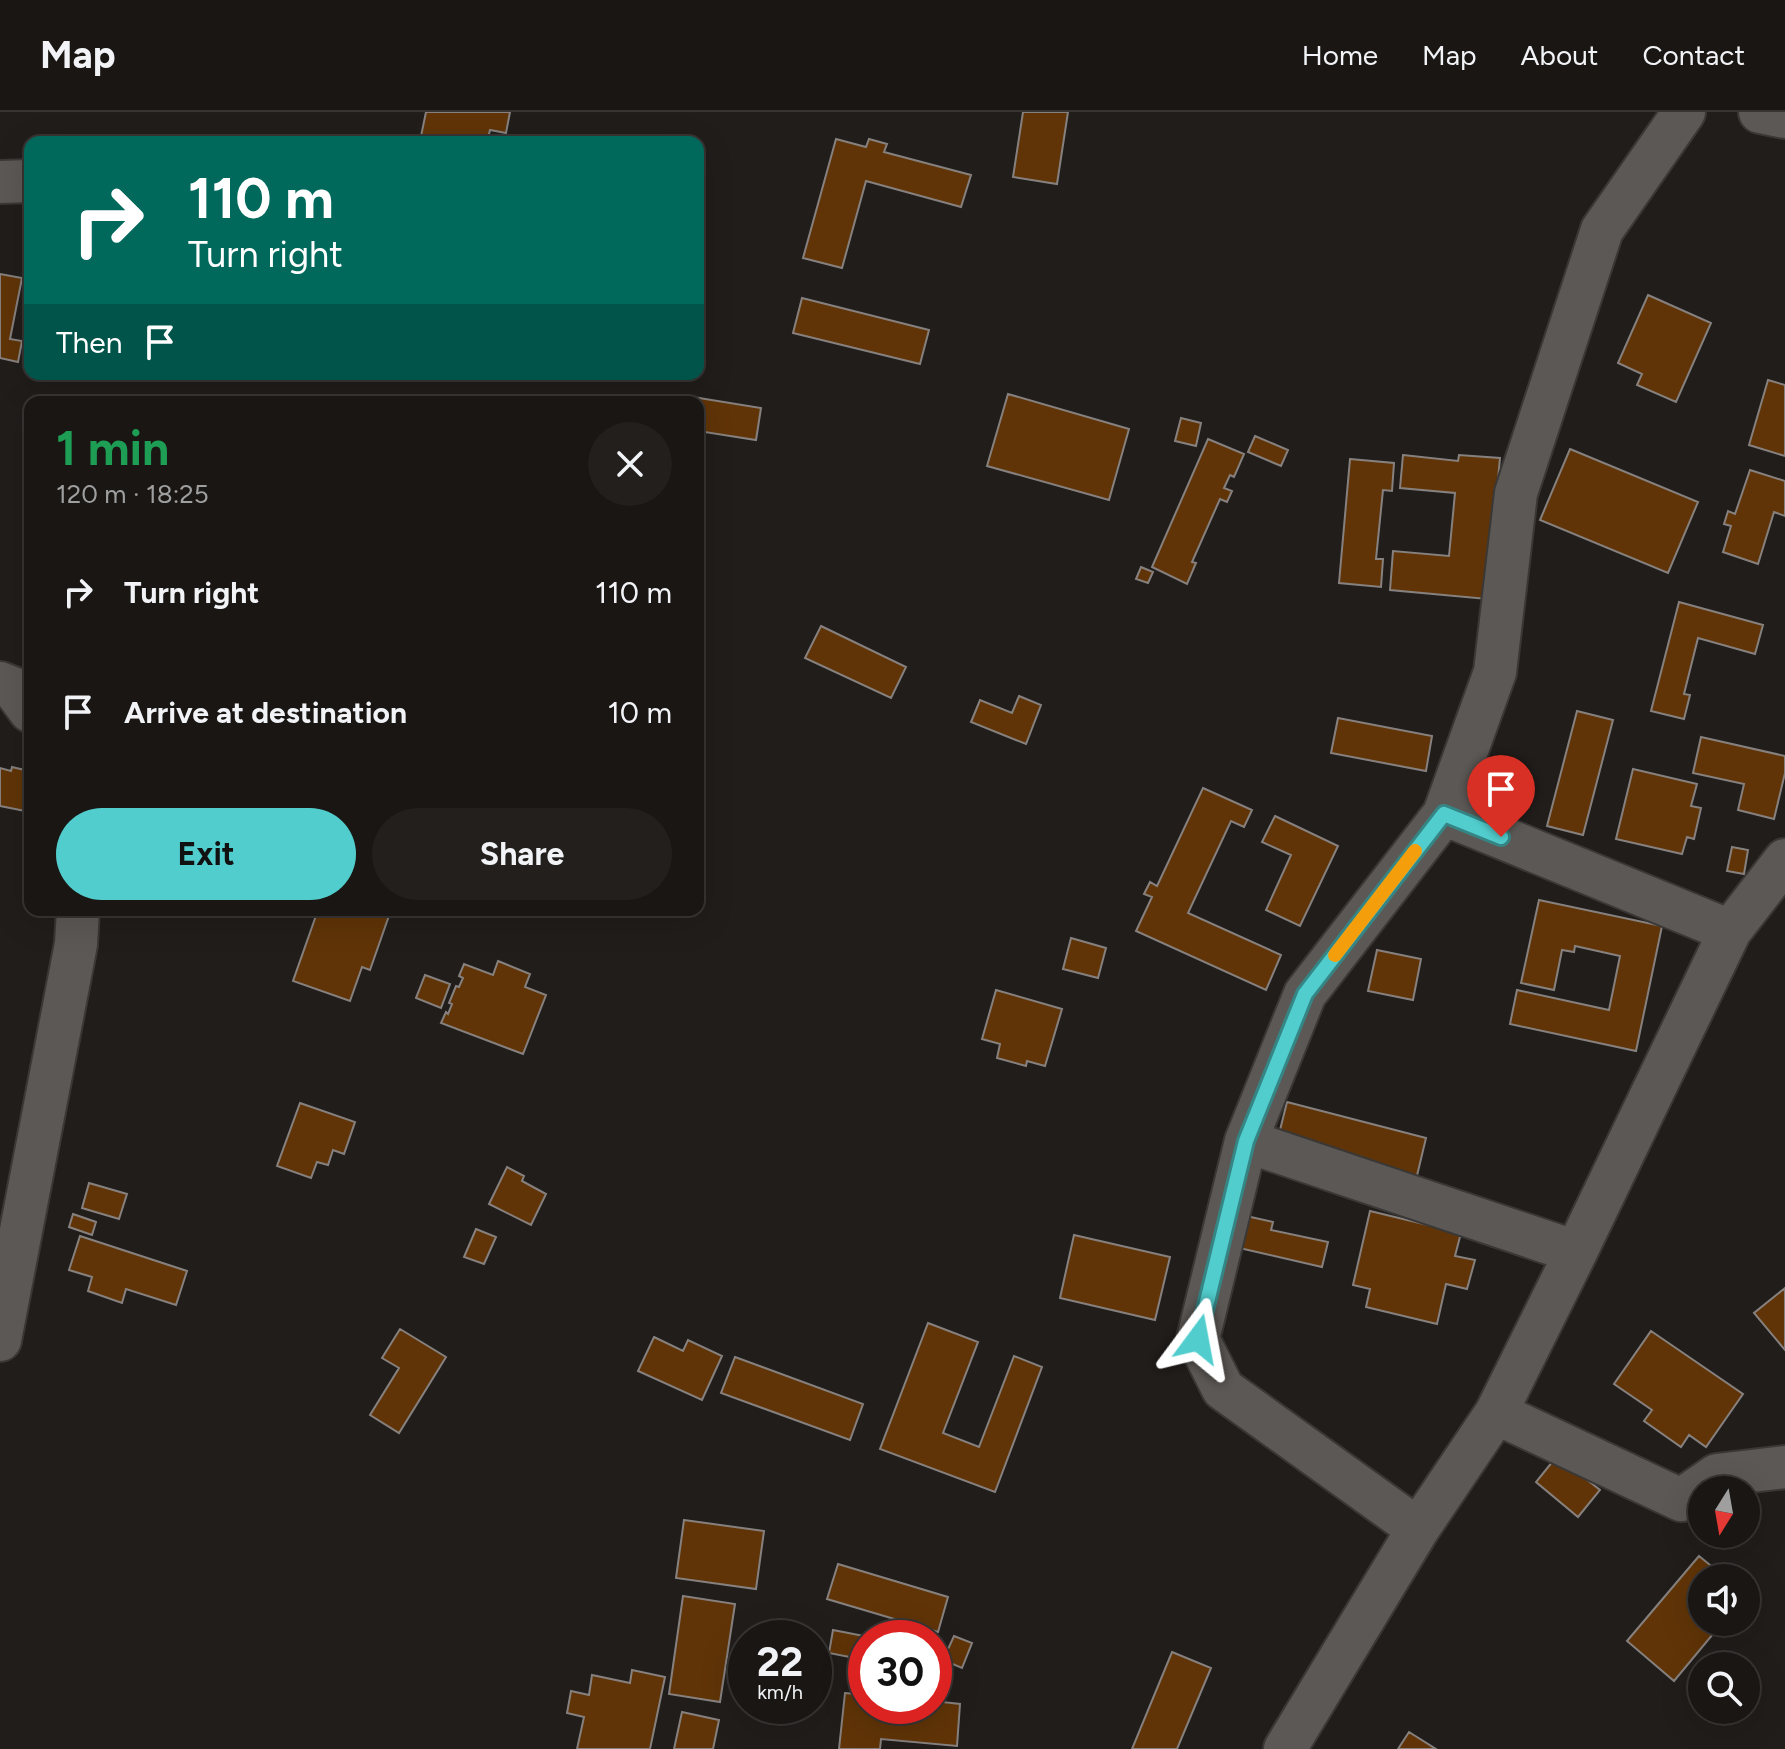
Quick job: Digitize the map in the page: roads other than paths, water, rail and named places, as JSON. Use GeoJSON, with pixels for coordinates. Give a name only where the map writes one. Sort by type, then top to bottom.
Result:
{"type":"FeatureCollection","features":[{"type":"Feature","properties":{"kind":"street"},"geometry":{"type":"LineString","coordinates":[[1418,1529],[1223,1389],[1198,1339],[1246,1141],[1305,994],[1444,814],[1495,672],[1516,493],[1602,230],[1684,112]]}},
{"type":"Feature","properties":{"kind":"street"},"geometry":{"type":"LineString","coordinates":[[1760,112],[1785,117]]}},
{"type":"Feature","properties":{"kind":"street"},"geometry":{"type":"LineString","coordinates":[[0,182],[24,181]]}},
{"type":"Feature","properties":{"kind":"street"},"geometry":{"type":"LineString","coordinates":[[0,683],[13,688],[24,703]]}},
{"type":"Feature","properties":{"kind":"street"},"geometry":{"type":"LineString","coordinates":[[1444,814],[1730,931]]}},
{"type":"Feature","properties":{"kind":"street"},"geometry":{"type":"LineString","coordinates":[[1285,1749],[1418,1529],[1496,1413],[1730,931],[1785,860]]}},
{"type":"Feature","properties":{"kind":"street"},"geometry":{"type":"LineString","coordinates":[[0,1340],[73,960],[77,916]]}},
{"type":"Feature","properties":{"kind":"street"},"geometry":{"type":"LineString","coordinates":[[1246,1141],[1576,1252]]}},
{"type":"Feature","properties":{"kind":"street"},"geometry":{"type":"LineString","coordinates":[[1496,1413],[1681,1500],[1717,1475],[1785,1467]]}}]}
